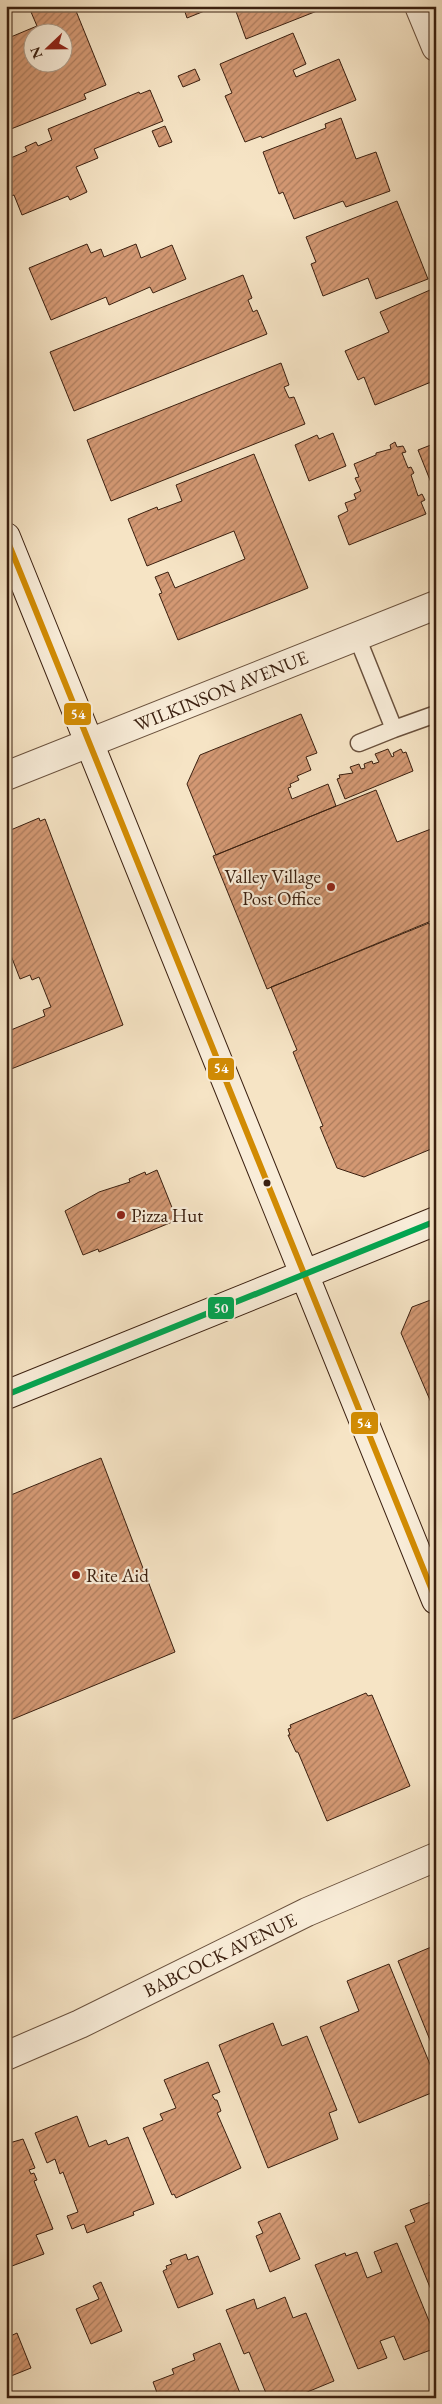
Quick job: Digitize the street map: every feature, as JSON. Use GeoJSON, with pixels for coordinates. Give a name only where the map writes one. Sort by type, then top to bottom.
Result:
{"type":"FeatureCollection","features":[{"type":"Feature","properties":{"kind":"main road"},"geometry":{"type":"LineString","coordinates":[[419,6],[436,47]]}},
{"type":"Feature","properties":{"kind":"main road"},"geometry":{"type":"LineString","coordinates":[[6,537],[436,1600]]}},
{"type":"Feature","properties":{"kind":"main road","name":"WILKINSON AVENUE"},"geometry":{"type":"LineString","coordinates":[[6,776],[436,605]]}},
{"type":"Feature","properties":{"kind":"main road"},"geometry":{"type":"LineString","coordinates":[[6,1395],[436,1221]]}},
{"type":"Feature","properties":{"kind":"main road","name":"BABCOCK AVENUE"},"geometry":{"type":"LineString","coordinates":[[8,2051],[80,2024],[307,1912],[436,1857]]}},
{"type":"Feature","properties":{"kind":"lane"},"geometry":{"type":"LineString","coordinates":[[357,636],[394,730]]}},
{"type":"Feature","properties":{"kind":"lane"},"geometry":{"type":"LineString","coordinates":[[359,743],[436,714]]}},
{"type":"Feature","properties":{"kind":"building"},"geometry":{"type":"Polygon","coordinates":[[[29,6],[45,6],[31,12],[29,6]]]}},
{"type":"Feature","properties":{"kind":"building"},"geometry":{"type":"Polygon","coordinates":[[[45,6],[74,6],[106,85],[84,94],[86,99],[6,131],[6,39],[22,32],[22,72],[72,72],[72,22],[35,22],[31,12],[45,6]]]}},
{"type":"Feature","properties":{"kind":"building"},"geometry":{"type":"Polygon","coordinates":[[[183,6],[217,6],[187,18],[183,6]]]}},
{"type":"Feature","properties":{"kind":"building"},"geometry":{"type":"Polygon","coordinates":[[[234,6],[316,6],[317,11],[246,39],[234,6]]]}},
{"type":"Feature","properties":{"kind":"building"},"geometry":{"type":"Polygon","coordinates":[[[293,33],[306,64],[293,70],[296,77],[339,59],[356,100],[262,138],[261,136],[245,142],[225,96],[232,93],[220,64],[293,33]]]}},
{"type":"Feature","properties":{"kind":"building"},"geometry":{"type":"Polygon","coordinates":[[[195,69],[200,80],[183,87],[178,76],[195,69]]]}},
{"type":"Feature","properties":{"kind":"building"},"geometry":{"type":"Polygon","coordinates":[[[150,90],[163,121],[94,149],[98,158],[76,167],[87,192],[70,200],[68,196],[22,215],[14,195],[6,198],[6,160],[27,151],[25,147],[36,142],[38,146],[52,140],[48,129],[139,92],[140,94],[150,90]]]}},
{"type":"Feature","properties":{"kind":"building"},"geometry":{"type":"Polygon","coordinates":[[[341,118],[356,159],[376,152],[390,191],[346,207],[343,201],[294,219],[283,192],[279,194],[263,152],[326,128],[325,124],[341,118]]]}},
{"type":"Feature","properties":{"kind":"building"},"geometry":{"type":"Polygon","coordinates":[[[165,126],[172,142],[159,147],[152,131],[165,126]]]}},
{"type":"Feature","properties":{"kind":"building"},"geometry":{"type":"Polygon","coordinates":[[[397,201],[428,279],[376,299],[368,278],[323,296],[311,264],[316,262],[306,237],[397,201]]]}},
{"type":"Feature","properties":{"kind":"building"},"geometry":{"type":"Polygon","coordinates":[[[87,244],[91,253],[101,249],[104,257],[136,244],[141,258],[172,245],[186,279],[153,293],[150,287],[109,305],[106,297],[51,320],[29,268],[87,244]]]}},
{"type":"Feature","properties":{"kind":"building"},"geometry":{"type":"Polygon","coordinates":[[[243,275],[252,298],[248,300],[253,312],[257,310],[267,334],[74,411],[50,352],[243,275]]]}},
{"type":"Feature","properties":{"kind":"building"},"geometry":{"type":"Polygon","coordinates":[[[430,290],[436,303],[436,380],[375,405],[364,377],[358,380],[345,351],[389,332],[380,312],[430,290]]]}},
{"type":"Feature","properties":{"kind":"building"},"geometry":{"type":"Polygon","coordinates":[[[281,363],[289,385],[284,387],[289,398],[294,397],[305,424],[111,501],[87,440],[281,363]]]}},
{"type":"Feature","properties":{"kind":"building"},"geometry":{"type":"Polygon","coordinates":[[[333,433],[346,466],[309,481],[295,445],[317,435],[319,439],[333,433]]]}},
{"type":"Feature","properties":{"kind":"building"},"geometry":{"type":"Polygon","coordinates":[[[395,442],[397,447],[403,446],[406,452],[402,453],[408,468],[411,467],[414,473],[411,475],[418,496],[422,494],[425,500],[421,502],[426,514],[349,545],[338,516],[348,511],[345,503],[356,499],[354,494],[361,491],[355,478],[359,477],[354,464],[376,455],[376,453],[391,449],[390,445],[395,442]]]}},
{"type":"Feature","properties":{"kind":"building"},"geometry":{"type":"Polygon","coordinates":[[[436,443],[436,495],[418,450],[436,443]]]}},
{"type":"Feature","properties":{"kind":"building"},"geometry":{"type":"Polygon","coordinates":[[[254,454],[308,588],[178,640],[159,594],[162,593],[155,577],[168,572],[175,588],[245,559],[234,531],[147,566],[128,519],[157,507],[158,510],[182,501],[176,485],[254,454]]]}},
{"type":"Feature","properties":{"kind":"building"},"geometry":{"type":"Polygon","coordinates":[[[301,714],[317,753],[306,757],[311,770],[297,776],[299,780],[290,784],[291,787],[288,788],[292,799],[328,784],[336,806],[216,855],[187,784],[200,755],[301,714]]]}},
{"type":"Feature","properties":{"kind":"building"},"geometry":{"type":"Polygon","coordinates":[[[388,749],[392,757],[394,756],[393,753],[401,749],[403,753],[406,752],[413,771],[345,799],[337,779],[340,778],[339,775],[353,773],[350,767],[359,764],[361,769],[365,768],[364,764],[372,761],[373,764],[379,762],[375,754],[388,749]]]}},
{"type":"Feature","properties":{"kind":"building","name":"Valley Village Post Office"},"geometry":{"type":"Polygon","coordinates":[[[376,790],[397,842],[431,829],[436,840],[436,919],[267,989],[213,856],[376,790]]]}},
{"type":"Feature","properties":{"kind":"building"},"geometry":{"type":"Polygon","coordinates":[[[39,818],[40,821],[45,819],[123,1025],[6,1071],[6,1032],[45,1016],[43,1010],[51,1007],[39,977],[32,980],[30,975],[20,979],[10,953],[6,954],[6,832],[39,818]]]}},
{"type":"Feature","properties":{"kind":"building"},"geometry":{"type":"Polygon","coordinates":[[[429,923],[436,941],[436,1147],[364,1177],[337,1168],[320,1127],[323,1126],[293,1052],[297,1050],[271,987],[429,923]]]}},
{"type":"Feature","properties":{"kind":"building","name":"Pizza Hut"},"geometry":{"type":"Polygon","coordinates":[[[157,1170],[177,1220],[99,1252],[98,1249],[83,1255],[65,1211],[99,1192],[130,1182],[129,1179],[145,1172],[146,1175],[157,1170]]]}},
{"type":"Feature","properties":{"kind":"building"},"geometry":{"type":"Polygon","coordinates":[[[436,1298],[436,1414],[401,1333],[412,1307],[436,1298]]]}},
{"type":"Feature","properties":{"kind":"building","name":"Rite Aid"},"geometry":{"type":"Polygon","coordinates":[[[101,1458],[175,1652],[6,1722],[6,1497],[101,1458]]]}},
{"type":"Feature","properties":{"kind":"building"},"geometry":{"type":"Polygon","coordinates":[[[366,1693],[368,1696],[372,1695],[410,1786],[327,1821],[298,1752],[296,1752],[288,1735],[290,1735],[288,1729],[291,1728],[290,1725],[366,1693]]]}},
{"type":"Feature","properties":{"kind":"building"},"geometry":{"type":"Polygon","coordinates":[[[436,1945],[436,2055],[398,1961],[436,1945]]]}},
{"type":"Feature","properties":{"kind":"building"},"geometry":{"type":"Polygon","coordinates":[[[389,1964],[436,2079],[436,2091],[359,2123],[320,2027],[359,2011],[347,1981],[389,1964]]]}},
{"type":"Feature","properties":{"kind":"building"},"geometry":{"type":"Polygon","coordinates":[[[273,2023],[282,2046],[307,2036],[337,2110],[329,2113],[338,2139],[268,2168],[219,2045],[273,2023]]]}},
{"type":"Feature","properties":{"kind":"building"},"geometry":{"type":"Polygon","coordinates":[[[208,2062],[220,2092],[212,2095],[217,2100],[221,2111],[217,2113],[241,2168],[176,2198],[174,2194],[172,2195],[143,2128],[163,2120],[160,2114],[176,2108],[164,2080],[208,2062]]]}},
{"type":"Feature","properties":{"kind":"building"},"geometry":{"type":"Polygon","coordinates":[[[77,2116],[89,2147],[106,2140],[108,2145],[128,2137],[154,2204],[133,2212],[134,2215],[87,2233],[84,2224],[72,2229],[67,2216],[78,2212],[63,2172],[60,2174],[55,2159],[47,2163],[35,2133],[77,2116]]]}},
{"type":"Feature","properties":{"kind":"building"},"geometry":{"type":"Polygon","coordinates":[[[23,2139],[35,2168],[29,2170],[31,2174],[34,2173],[37,2180],[34,2181],[53,2229],[36,2235],[44,2254],[12,2266],[6,2254],[6,2144],[23,2139]]]}},
{"type":"Feature","properties":{"kind":"building"},"geometry":{"type":"Polygon","coordinates":[[[436,2172],[436,2190],[430,2175],[436,2172]]]}},
{"type":"Feature","properties":{"kind":"building"},"geometry":{"type":"Polygon","coordinates":[[[436,2192],[436,2302],[405,2226],[415,2222],[410,2210],[433,2201],[430,2194],[436,2192]]]}},
{"type":"Feature","properties":{"kind":"building"},"geometry":{"type":"Polygon","coordinates":[[[280,2213],[300,2259],[270,2272],[256,2236],[263,2233],[258,2222],[280,2213]]]}},
{"type":"Feature","properties":{"kind":"building"},"geometry":{"type":"Polygon","coordinates":[[[397,2243],[436,2338],[436,2348],[404,2360],[394,2336],[380,2341],[387,2358],[358,2369],[315,2265],[345,2253],[346,2256],[357,2252],[367,2278],[382,2272],[374,2252],[397,2243]]]}},
{"type":"Feature","properties":{"kind":"building"},"geometry":{"type":"Polygon","coordinates":[[[186,2254],[188,2260],[198,2256],[213,2294],[178,2308],[163,2271],[167,2269],[166,2266],[172,2264],[170,2260],[186,2254]]]}},
{"type":"Feature","properties":{"kind":"building"},"geometry":{"type":"Polygon","coordinates":[[[101,2282],[122,2331],[91,2344],[76,2309],[99,2299],[93,2286],[101,2282]]]}},
{"type":"Feature","properties":{"kind":"building"},"geometry":{"type":"Polygon","coordinates":[[[285,2297],[293,2318],[306,2313],[334,2381],[300,2395],[301,2398],[268,2398],[249,2352],[244,2354],[226,2310],[254,2299],[257,2309],[285,2297]]]}},
{"type":"Feature","properties":{"kind":"building"},"geometry":{"type":"Polygon","coordinates":[[[17,2333],[31,2368],[6,2378],[6,2338],[17,2333]]]}},
{"type":"Feature","properties":{"kind":"building"},"geometry":{"type":"Polygon","coordinates":[[[220,2343],[242,2398],[159,2398],[153,2382],[174,2374],[172,2369],[195,2360],[193,2354],[220,2343]]]}},
{"type":"Feature","properties":{"kind":"transit line","name":"54"},"geometry":{"type":"LineString","coordinates":[[6,537],[436,1600]]}},
{"type":"Feature","properties":{"kind":"transit line","name":"50"},"geometry":{"type":"LineString","coordinates":[[6,1395],[436,1221]]}},
{"type":"Feature","properties":{"kind":"place","name":"Valley Village Post Office"},"geometry":{"type":"Point","coordinates":[331,887]}},
{"type":"Feature","properties":{"kind":"place","name":"Pizza Hut"},"geometry":{"type":"Point","coordinates":[121,1215]}},
{"type":"Feature","properties":{"kind":"place","name":"Rite Aid"},"geometry":{"type":"Point","coordinates":[76,1575]}}]}
